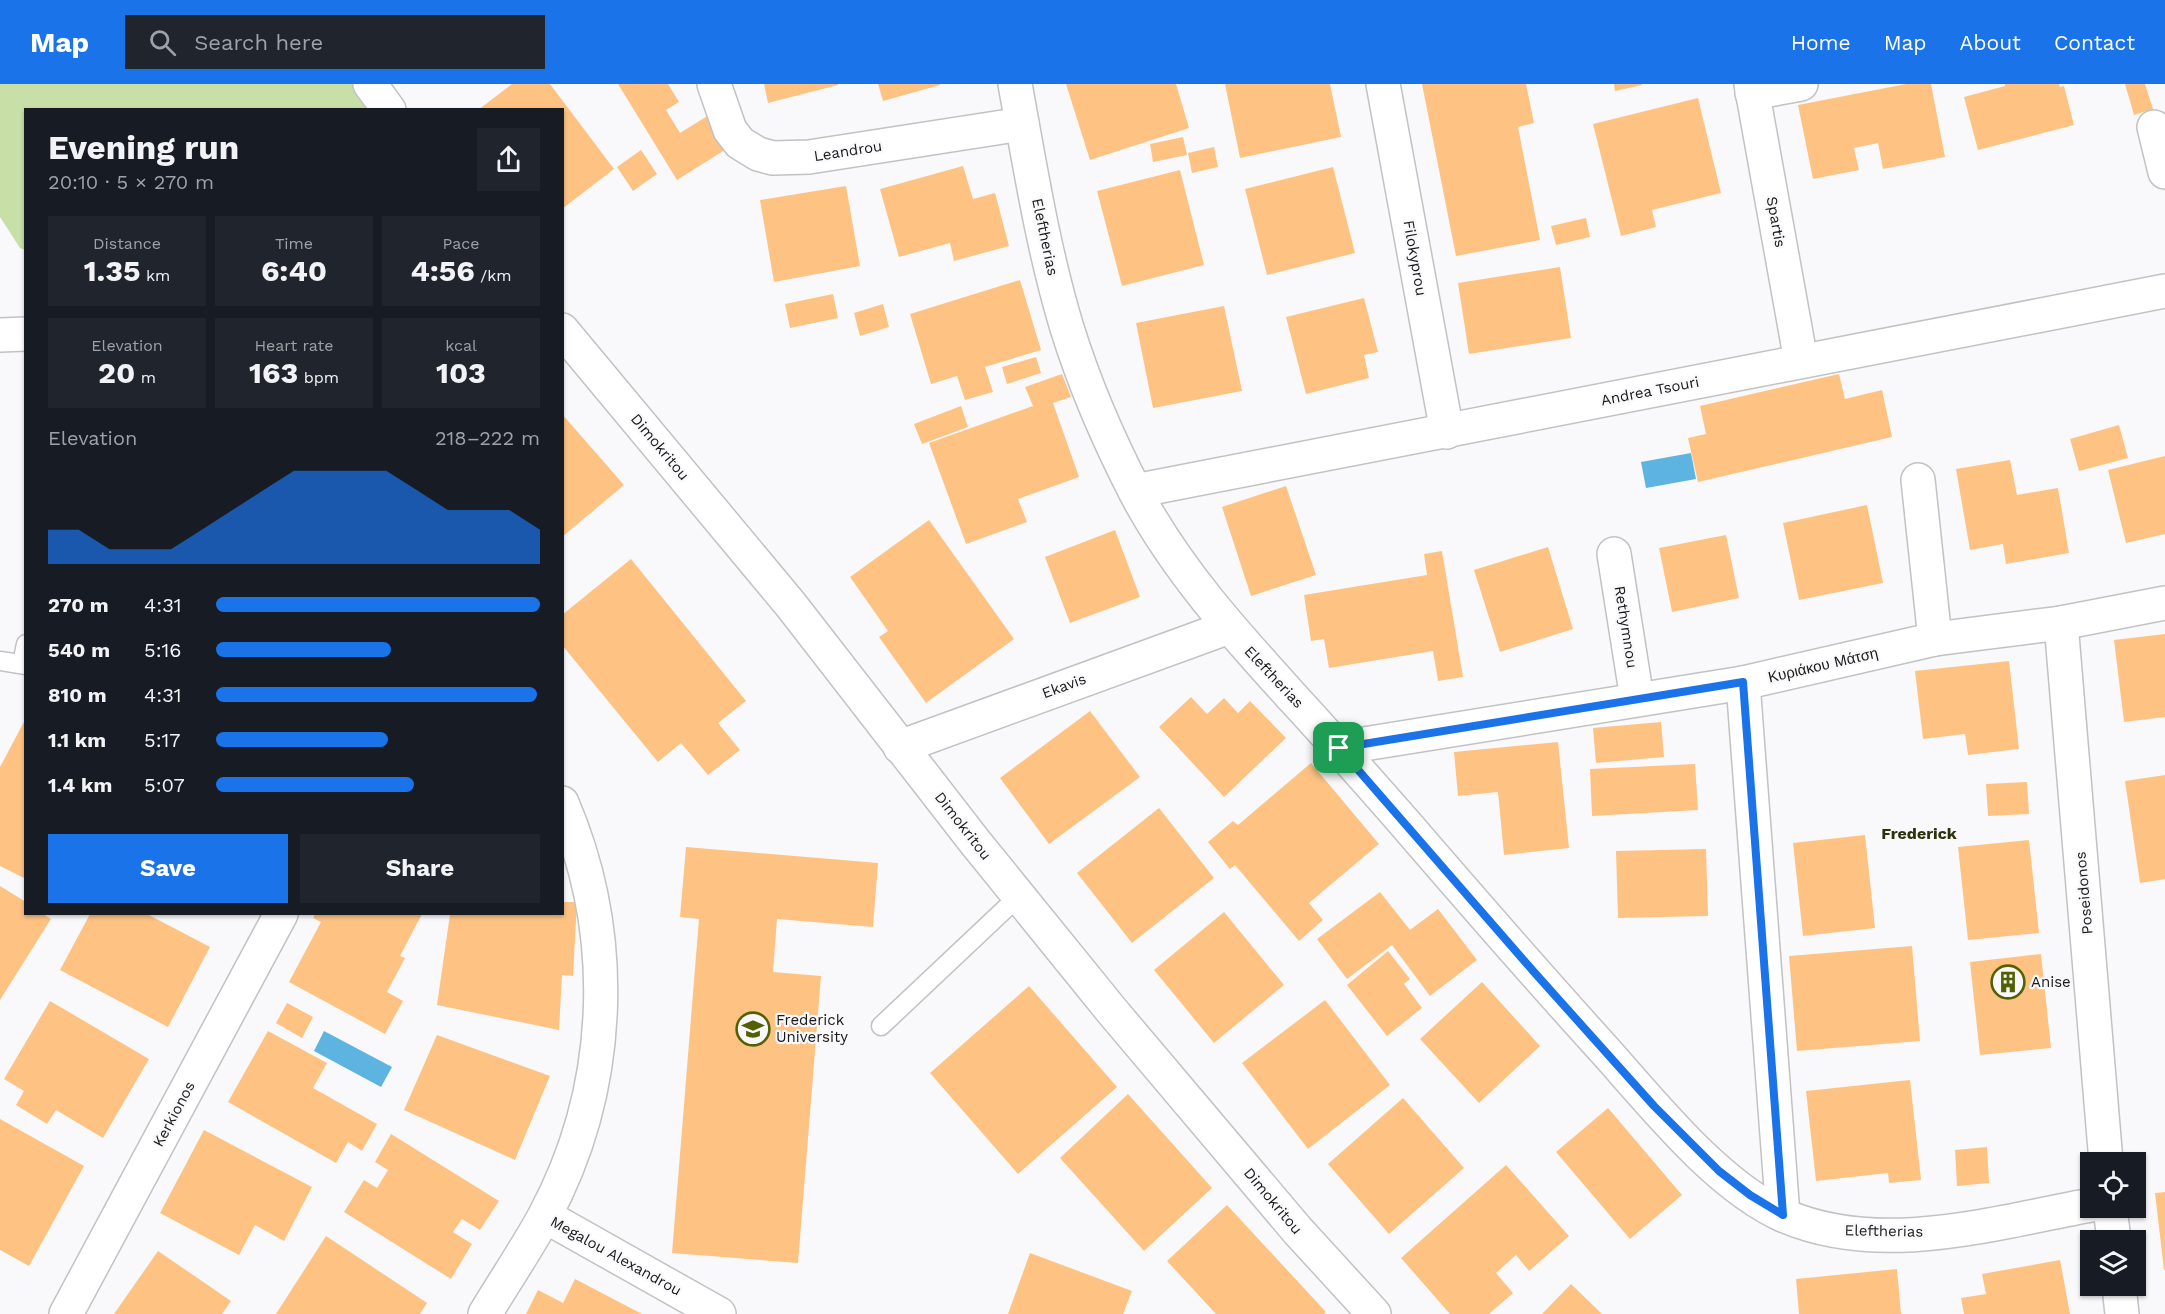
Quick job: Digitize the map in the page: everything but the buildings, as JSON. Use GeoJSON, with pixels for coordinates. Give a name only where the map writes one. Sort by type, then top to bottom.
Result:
{"type":"FeatureCollection","features":[{"type":"Feature","properties":{"kind":"street"},"geometry":{"type":"LineString","coordinates":[[370,84],[388,108]]}},
{"type":"Feature","properties":{"kind":"street","name":"Leandrou"},"geometry":{"type":"LineString","coordinates":[[714,84],[730,130],[740,143],[758,154],[773,158],[809,157],[1022,124]]}},
{"type":"Feature","properties":{"kind":"street","name":"Eleftherias"},"geometry":{"type":"LineString","coordinates":[[1015,84],[1037,205],[1066,326],[1089,392],[1135,491],[1157,532],[1197,589],[1228,627],[1339,748],[1654,1106],[1719,1171],[1750,1195],[1783,1215],[1819,1227],[1852,1233],[1889,1235],[1968,1227],[2080,1207]]}},
{"type":"Feature","properties":{"kind":"street","name":"Filokyprou"},"geometry":{"type":"LineString","coordinates":[[1383,84],[1447,432]]}},
{"type":"Feature","properties":{"kind":"street"},"geometry":{"type":"LineString","coordinates":[[1751,88],[1801,84]]}},
{"type":"Feature","properties":{"kind":"street","name":"Spartis"},"geometry":{"type":"LineString","coordinates":[[1751,88],[1801,361]]}},
{"type":"Feature","properties":{"kind":"street"},"geometry":{"type":"LineString","coordinates":[[2154,127],[2165,172]]}},
{"type":"Feature","properties":{"kind":"street","name":"Andrea Tsouri"},"geometry":{"type":"LineString","coordinates":[[1135,491],[2165,291]]}},
{"type":"Feature","properties":{"kind":"street","name":"Dimokritou"},"geometry":{"type":"LineString","coordinates":[[564,332],[791,605],[900,747],[1112,1011],[1298,1231],[1374,1314]]}},
{"type":"Feature","properties":{"kind":"street"},"geometry":{"type":"LineString","coordinates":[[0,335],[24,334]]}},
{"type":"Feature","properties":{"kind":"street"},"geometry":{"type":"LineString","coordinates":[[1918,480],[1935,639]]}},
{"type":"Feature","properties":{"kind":"street","name":"Rethymnou"},"geometry":{"type":"LineString","coordinates":[[1614,554],[1637,699]]}},
{"type":"Feature","properties":{"kind":"street","name":"Κυριάκου Μάτση"},"geometry":{"type":"LineString","coordinates":[[1339,748],[1743,682],[1935,639],[2061,623],[2165,603]]}},
{"type":"Feature","properties":{"kind":"street","name":"Poseidonos"},"geometry":{"type":"LineString","coordinates":[[2061,623],[2105,1152]]}},
{"type":"Feature","properties":{"kind":"street","name":"Ekavis"},"geometry":{"type":"LineString","coordinates":[[900,747],[1228,627]]}},
{"type":"Feature","properties":{"kind":"street"},"geometry":{"type":"LineString","coordinates":[[1743,682],[1783,1215]]}},
{"type":"Feature","properties":{"kind":"street"},"geometry":{"type":"LineString","coordinates":[[485,1314],[545,1216],[574,1150],[585,1114],[599,1044],[602,1001],[597,924],[583,857],[564,808]]}},
{"type":"Feature","properties":{"kind":"street","name":"Kerkionos"},"geometry":{"type":"LineString","coordinates":[[66,1314],[280,915]]}},
{"type":"Feature","properties":{"kind":"street","name":"Megalou Alexandrou"},"geometry":{"type":"LineString","coordinates":[[545,1216],[719,1314]]}},
{"type":"Feature","properties":{"kind":"street"},"geometry":{"type":"LineString","coordinates":[[2120,1296],[2122,1314]]}},
{"type":"Feature","properties":{"kind":"lane"},"geometry":{"type":"LineString","coordinates":[[0,661],[24,665]]}},
{"type":"Feature","properties":{"kind":"lane"},"geometry":{"type":"LineString","coordinates":[[881,1026],[1019,896]]}},
{"type":"Feature","properties":{"kind":"green space"},"geometry":{"type":"Polygon","coordinates":[[[0,84],[359,84],[378,108],[24,108],[24,250],[20,248],[0,217],[0,84]]]}},
{"type":"Feature","properties":{"kind":"water"},"geometry":{"type":"Polygon","coordinates":[[[1691,453],[1696,479],[1646,488],[1641,462],[1691,453]]]}},
{"type":"Feature","properties":{"kind":"water"},"geometry":{"type":"Polygon","coordinates":[[[324,1031],[392,1067],[381,1087],[314,1051],[324,1031]]]}},
{"type":"Feature","properties":{"kind":"place","name":"Anise"},"geometry":{"type":"Point","coordinates":[2008,982]}},
{"type":"Feature","properties":{"kind":"place","name":"Frederick University"},"geometry":{"type":"Point","coordinates":[753,1029]}},
{"type":"Feature","properties":{"kind":"district","name":"Frederick"},"geometry":{"type":"Point","coordinates":[1919,833]}},
{"type":"Feature","properties":{"kind":"route"},"geometry":{"type":"LineString","coordinates":[[1743,682],[1783,1215],[1750,1195],[1719,1171],[1654,1106],[1339,748],[1743,682]]}}]}
